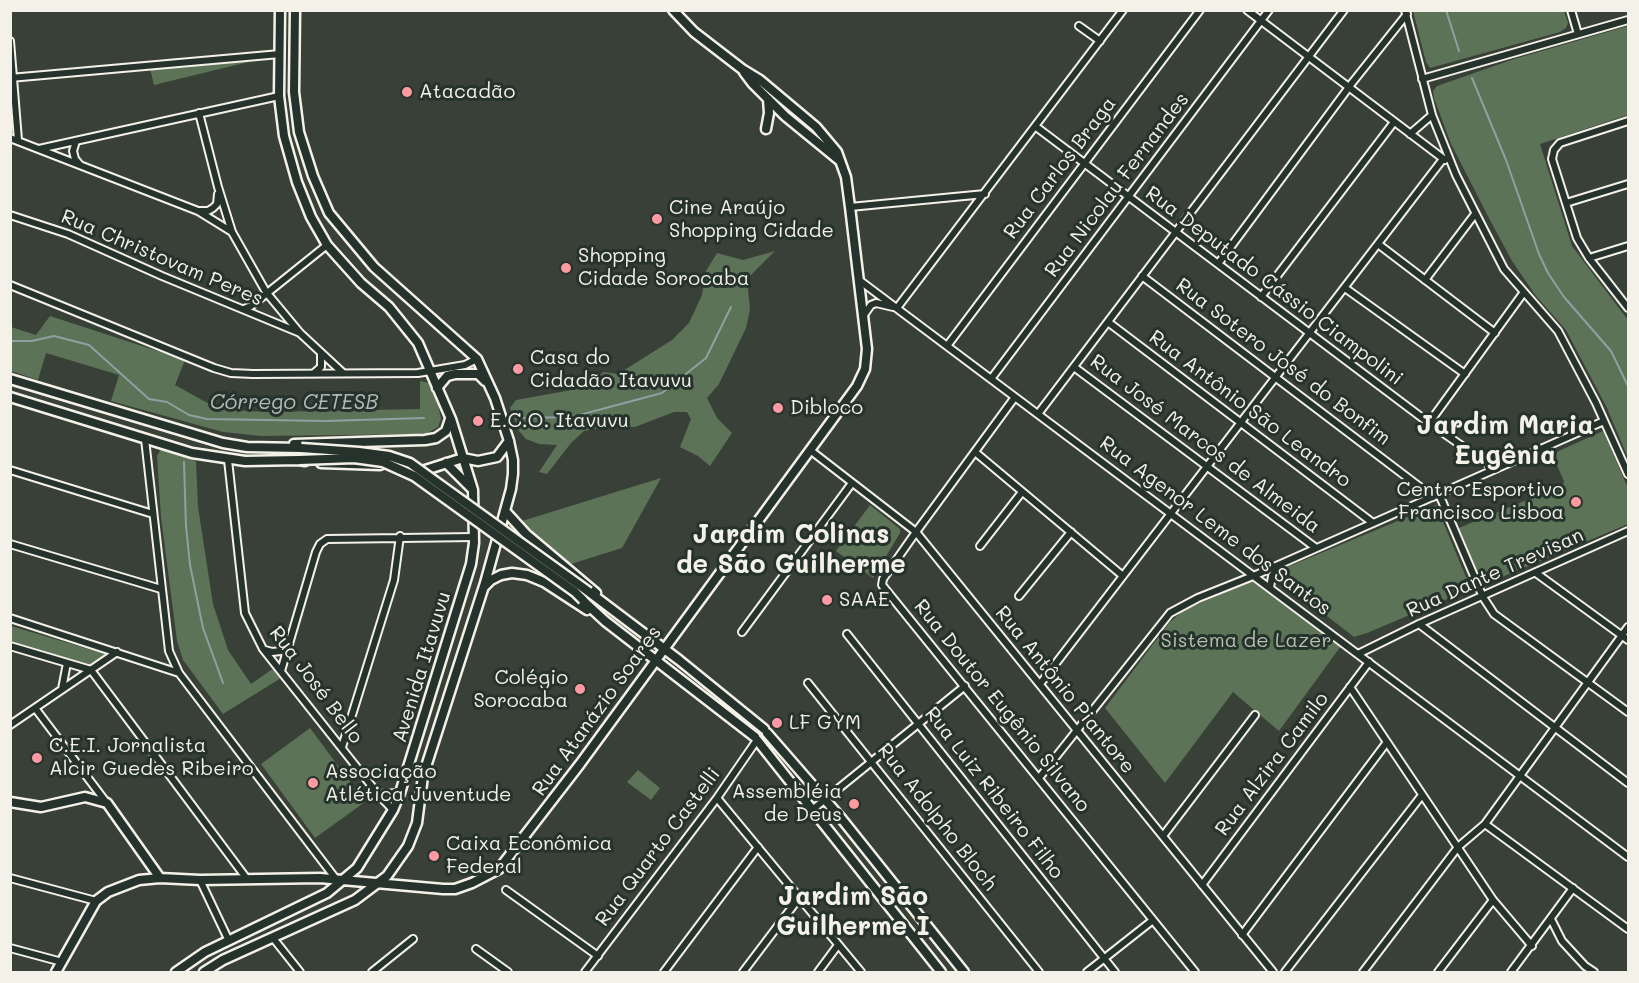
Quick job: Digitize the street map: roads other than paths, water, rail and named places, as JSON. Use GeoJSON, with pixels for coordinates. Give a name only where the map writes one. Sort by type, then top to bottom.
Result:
{"type":"FeatureCollection","features":[{"type":"Feature","properties":{"kind":"main road","name":"Avenida Itavuvu"},"geometry":{"type":"LineString","coordinates":[[280,10],[279,96],[284,136],[297,182],[311,217],[327,245],[361,283],[389,307],[418,343],[458,440],[479,517],[497,540]]}},
{"type":"Feature","properties":{"kind":"main road","name":"Avenida Itavuvu"},"geometry":{"type":"LineString","coordinates":[[207,972],[245,951],[355,900],[387,876],[412,837],[417,823],[423,776],[483,588],[513,474],[509,441],[495,398],[477,359],[374,267],[329,213],[313,176],[299,132],[295,86],[295,10]]}},
{"type":"Feature","properties":{"kind":"main road","name":"Rua Atanázio Soares"},"geometry":{"type":"LineString","coordinates":[[673,10],[694,32],[742,69],[753,84],[785,116],[840,161]]}},
{"type":"Feature","properties":{"kind":"main road","name":"Rua Atanázio Soares"},"geometry":{"type":"LineString","coordinates":[[96,901],[108,892],[139,880],[160,878],[340,879],[455,889],[472,883],[499,868],[573,773],[857,386],[865,369],[867,349],[864,315],[846,177],[840,161],[833,145],[807,118],[762,76],[742,69]]}},
{"type":"Feature","properties":{"kind":"main road"},"geometry":{"type":"LineString","coordinates":[[279,96],[295,86]]}},
{"type":"Feature","properties":{"kind":"main road"},"geometry":{"type":"LineString","coordinates":[[766,129],[769,113],[768,99]]}},
{"type":"Feature","properties":{"kind":"main road"},"geometry":{"type":"LineString","coordinates":[[785,116],[795,114],[807,118]]}},
{"type":"Feature","properties":{"kind":"main road"},"geometry":{"type":"LineString","coordinates":[[437,388],[447,376],[461,373],[478,374],[489,386]]}},
{"type":"Feature","properties":{"kind":"main road"},"geometry":{"type":"LineString","coordinates":[[10,379],[223,443],[247,447],[359,452],[389,456],[410,463],[589,592],[743,710],[765,731],[825,799],[964,972]]}},
{"type":"Feature","properties":{"kind":"main road"},"geometry":{"type":"LineString","coordinates":[[10,397],[192,453],[228,460],[354,458],[383,462],[414,476],[574,592],[605,621]]}},
{"type":"Feature","properties":{"kind":"main road"},"geometry":{"type":"LineString","coordinates":[[247,447],[324,441],[425,440],[436,438],[446,431],[450,419]]}},
{"type":"Feature","properties":{"kind":"main road"},"geometry":{"type":"LineString","coordinates":[[458,440],[469,456],[478,461]]}},
{"type":"Feature","properties":{"kind":"main road"},"geometry":{"type":"LineString","coordinates":[[299,460],[374,464],[414,473],[463,458],[478,461],[497,457],[509,441]]}},
{"type":"Feature","properties":{"kind":"main road"},"geometry":{"type":"LineString","coordinates":[[446,463],[473,490]]}},
{"type":"Feature","properties":{"kind":"main road","name":"Avenida Itavuvu"},"geometry":{"type":"LineString","coordinates":[[176,972],[205,952],[314,900],[357,868],[393,810],[400,793],[471,564],[475,504]]}},
{"type":"Feature","properties":{"kind":"main road"},"geometry":{"type":"LineString","coordinates":[[505,511],[526,534],[600,596],[605,604]]}},
{"type":"Feature","properties":{"kind":"main road"},"geometry":{"type":"LineString","coordinates":[[497,540],[584,600]]}},
{"type":"Feature","properties":{"kind":"main road"},"geometry":{"type":"LineString","coordinates":[[483,588],[501,574],[527,575],[544,582],[605,621],[756,739],[941,972]]}},
{"type":"Feature","properties":{"kind":"main road"},"geometry":{"type":"LineString","coordinates":[[756,739],[765,740],[765,731]]}},
{"type":"Feature","properties":{"kind":"main road"},"geometry":{"type":"LineString","coordinates":[[11,803],[41,807],[85,797],[107,803],[160,878]]}},
{"type":"Feature","properties":{"kind":"main road"},"geometry":{"type":"LineString","coordinates":[[56,972],[96,901]]}},
{"type":"Feature","properties":{"kind":"main road"},"geometry":{"type":"LineString","coordinates":[[229,941],[237,949],[245,951]]}},
{"type":"Feature","properties":{"kind":"street"},"geometry":{"type":"LineString","coordinates":[[864,315],[871,305],[876,303],[897,308],[1123,10]]}},
{"type":"Feature","properties":{"kind":"street","name":"Rua Carlos Braga"},"geometry":{"type":"LineString","coordinates":[[947,346],[1200,10]]}},
{"type":"Feature","properties":{"kind":"street"},"geometry":{"type":"LineString","coordinates":[[1247,10],[1454,167]]}},
{"type":"Feature","properties":{"kind":"street","name":"Rua Nicolau Fernandes"},"geometry":{"type":"LineString","coordinates":[[991,379],[1269,10]]}},
{"type":"Feature","properties":{"kind":"street"},"geometry":{"type":"LineString","coordinates":[[1038,414],[1344,10]]}},
{"type":"Feature","properties":{"kind":"street"},"geometry":{"type":"LineString","coordinates":[[1571,10],[1578,34]]}},
{"type":"Feature","properties":{"kind":"street"},"geometry":{"type":"LineString","coordinates":[[1406,12],[1431,115],[1475,214],[1504,269],[1558,331],[1629,474]]}},
{"type":"Feature","properties":{"kind":"street"},"geometry":{"type":"LineString","coordinates":[[1218,264],[1406,12]]}},
{"type":"Feature","properties":{"kind":"street"},"geometry":{"type":"LineString","coordinates":[[1422,79],[1629,20]]}},
{"type":"Feature","properties":{"kind":"street"},"geometry":{"type":"LineString","coordinates":[[1079,26],[1100,41]]}},
{"type":"Feature","properties":{"kind":"street"},"geometry":{"type":"LineString","coordinates":[[10,41],[18,140]]}},
{"type":"Feature","properties":{"kind":"street"},"geometry":{"type":"LineString","coordinates":[[12,78],[279,54]]}},
{"type":"Feature","properties":{"kind":"street"},"geometry":{"type":"LineString","coordinates":[[39,149],[279,96]]}},
{"type":"Feature","properties":{"kind":"street"},"geometry":{"type":"LineString","coordinates":[[199,113],[232,232],[266,292],[300,333],[343,373]]}},
{"type":"Feature","properties":{"kind":"street"},"geometry":{"type":"LineString","coordinates":[[1410,134],[1431,115]]}},
{"type":"Feature","properties":{"kind":"street"},"geometry":{"type":"LineString","coordinates":[[1629,121],[1560,143],[1554,150],[1552,159],[1577,238],[1589,258],[1629,308]]}},
{"type":"Feature","properties":{"kind":"street"},"geometry":{"type":"LineString","coordinates":[[1261,297],[1394,122]]}},
{"type":"Feature","properties":{"kind":"street","name":"Rua Deputado Cássio Ciampolini"},"geometry":{"type":"LineString","coordinates":[[1035,126],[1429,423],[1495,469]]}},
{"type":"Feature","properties":{"kind":"street"},"geometry":{"type":"LineString","coordinates":[[10,138],[198,212],[232,232]]}},
{"type":"Feature","properties":{"kind":"street"},"geometry":{"type":"LineString","coordinates":[[76,141],[73,151],[80,165]]}},
{"type":"Feature","properties":{"kind":"street"},"geometry":{"type":"LineString","coordinates":[[1040,684],[1443,159]]}},
{"type":"Feature","properties":{"kind":"street"},"geometry":{"type":"LineString","coordinates":[[1566,203],[1629,184]]}},
{"type":"Feature","properties":{"kind":"street"},"geometry":{"type":"LineString","coordinates":[[198,212],[208,211],[216,204],[219,198],[218,187]]}},
{"type":"Feature","properties":{"kind":"street"},"geometry":{"type":"LineString","coordinates":[[850,207],[985,194]]}},
{"type":"Feature","properties":{"kind":"street"},"geometry":{"type":"LineString","coordinates":[[1425,280],[1475,214]]}},
{"type":"Feature","properties":{"kind":"street","name":"Rua Christovam Peres"},"geometry":{"type":"LineString","coordinates":[[10,215],[68,234],[300,333]]}},
{"type":"Feature","properties":{"kind":"street"},"geometry":{"type":"LineString","coordinates":[[1378,244],[1495,333]]}},
{"type":"Feature","properties":{"kind":"street"},"geometry":{"type":"LineString","coordinates":[[243,309],[251,306],[327,245]]}},
{"type":"Feature","properties":{"kind":"street"},"geometry":{"type":"LineString","coordinates":[[1589,258],[1629,246]]}},
{"type":"Feature","properties":{"kind":"street","name":"Rua Sotero José do Bonfim"},"geometry":{"type":"LineString","coordinates":[[1142,276],[1436,495]]}},
{"type":"Feature","properties":{"kind":"street","name":"Rua Agenor Leme dos Santos"},"geometry":{"type":"LineString","coordinates":[[859,280],[1629,857]]}},
{"type":"Feature","properties":{"kind":"street"},"geometry":{"type":"LineString","coordinates":[[10,285],[231,373],[418,373],[465,365],[477,359]]}},
{"type":"Feature","properties":{"kind":"street"},"geometry":{"type":"LineString","coordinates":[[1345,288],[1465,374]]}},
{"type":"Feature","properties":{"kind":"street"},"geometry":{"type":"LineString","coordinates":[[1429,423],[1524,292]]}},
{"type":"Feature","properties":{"kind":"street","name":"Rua Antônio São Leandro"},"geometry":{"type":"LineString","coordinates":[[1108,322],[1373,523]]}},
{"type":"Feature","properties":{"kind":"street"},"geometry":{"type":"LineString","coordinates":[[314,374],[321,367],[321,353]]}},
{"type":"Feature","properties":{"kind":"street","name":"Rua José Marcos de Almeida"},"geometry":{"type":"LineString","coordinates":[[1074,367],[1316,548]]}},
{"type":"Feature","properties":{"kind":"street","name":"Rua Doutor Eugênio Silvano"},"geometry":{"type":"LineString","coordinates":[[1015,397],[916,532],[882,585],[1195,972]]}},
{"type":"Feature","properties":{"kind":"street"},"geometry":{"type":"LineString","coordinates":[[1039,778],[1170,613],[1198,598],[1254,576],[1604,420]]}},
{"type":"Feature","properties":{"kind":"street"},"geometry":{"type":"LineString","coordinates":[[145,439],[169,651],[179,673],[340,879]]}},
{"type":"Feature","properties":{"kind":"street","name":"Rua Antônio Piantore"},"geometry":{"type":"LineString","coordinates":[[810,450],[916,532],[1273,972]]}},
{"type":"Feature","properties":{"kind":"street"},"geometry":{"type":"LineString","coordinates":[[975,452],[1123,576]]}},
{"type":"Feature","properties":{"kind":"street","name":"Rua José Bello"},"geometry":{"type":"LineString","coordinates":[[228,460],[245,613],[263,649],[393,810]]}},
{"type":"Feature","properties":{"kind":"street"},"geometry":{"type":"LineString","coordinates":[[10,470],[153,514]]}},
{"type":"Feature","properties":{"kind":"street"},"geometry":{"type":"LineString","coordinates":[[742,633],[852,483]]}},
{"type":"Feature","properties":{"kind":"street"},"geometry":{"type":"LineString","coordinates":[[980,546],[1022,492]]}},
{"type":"Feature","properties":{"kind":"street"},"geometry":{"type":"LineString","coordinates":[[1436,495],[1483,597],[1494,614],[1629,712]]}},
{"type":"Feature","properties":{"kind":"street","name":"Rua Dante Trevisan"},"geometry":{"type":"LineString","coordinates":[[1358,654],[1419,624],[1629,531]]}},
{"type":"Feature","properties":{"kind":"street"},"geometry":{"type":"LineString","coordinates":[[1019,597],[1071,532]]}},
{"type":"Feature","properties":{"kind":"street"},"geometry":{"type":"LineString","coordinates":[[281,671],[320,544],[327,539],[400,536],[474,537]]}},
{"type":"Feature","properties":{"kind":"street"},"geometry":{"type":"LineString","coordinates":[[342,747],[394,580],[400,536]]}},
{"type":"Feature","properties":{"kind":"street"},"geometry":{"type":"LineString","coordinates":[[10,544],[161,589]]}},
{"type":"Feature","properties":{"kind":"street"},"geometry":{"type":"LineString","coordinates":[[1270,588],[1272,576],[1280,564]]}},
{"type":"Feature","properties":{"kind":"street"},"geometry":{"type":"LineString","coordinates":[[1536,573],[1626,638]]}},
{"type":"Feature","properties":{"kind":"street"},"geometry":{"type":"LineString","coordinates":[[10,618],[179,673]]}},
{"type":"Feature","properties":{"kind":"street"},"geometry":{"type":"LineString","coordinates":[[1419,624],[1629,783]]}},
{"type":"Feature","properties":{"kind":"street"},"geometry":{"type":"LineString","coordinates":[[1363,972],[1458,847],[1485,824],[1588,682],[1626,638],[1629,627]]}},
{"type":"Feature","properties":{"kind":"street","name":"Rua Luiz Ribeiro Filho"},"geometry":{"type":"LineString","coordinates":[[847,634],[1115,972]]}},
{"type":"Feature","properties":{"kind":"street"},"geometry":{"type":"LineString","coordinates":[[263,649],[272,652],[280,651],[291,643]]}},
{"type":"Feature","properties":{"kind":"street"},"geometry":{"type":"LineString","coordinates":[[10,646],[91,670],[247,879]]}},
{"type":"Feature","properties":{"kind":"street"},"geometry":{"type":"LineString","coordinates":[[1371,664],[1369,657],[1375,646]]}},
{"type":"Feature","properties":{"kind":"street"},"geometry":{"type":"LineString","coordinates":[[10,725],[117,652]]}},
{"type":"Feature","properties":{"kind":"street"},"geometry":{"type":"LineString","coordinates":[[62,689],[67,663]]}},
{"type":"Feature","properties":{"kind":"street","name":"Rua Alzira Camilo"},"geometry":{"type":"LineString","coordinates":[[1202,885],[1350,687],[1371,664]]}},
{"type":"Feature","properties":{"kind":"street","name":"Rua Adolpho Bloch"},"geometry":{"type":"LineString","coordinates":[[808,683],[1039,972]]}},
{"type":"Feature","properties":{"kind":"street"},"geometry":{"type":"LineString","coordinates":[[812,810],[965,686]]}},
{"type":"Feature","properties":{"kind":"street"},"geometry":{"type":"LineString","coordinates":[[1350,687],[1493,900],[1532,946]]}},
{"type":"Feature","properties":{"kind":"street"},"geometry":{"type":"LineString","coordinates":[[35,708],[107,803]]}},
{"type":"Feature","properties":{"kind":"street"},"geometry":{"type":"LineString","coordinates":[[1163,836],[1254,715]]}},
{"type":"Feature","properties":{"kind":"street"},"geometry":{"type":"LineString","coordinates":[[10,717],[19,719]]}},
{"type":"Feature","properties":{"kind":"street","name":"Rua Quarto Castelli"},"geometry":{"type":"LineString","coordinates":[[585,972],[717,798],[756,739]]}},
{"type":"Feature","properties":{"kind":"street"},"geometry":{"type":"LineString","coordinates":[[1242,934],[1387,742]]}},
{"type":"Feature","properties":{"kind":"street"},"geometry":{"type":"LineString","coordinates":[[85,797],[92,784]]}},
{"type":"Feature","properties":{"kind":"street"},"geometry":{"type":"LineString","coordinates":[[378,794],[400,793]]}},
{"type":"Feature","properties":{"kind":"street"},"geometry":{"type":"LineString","coordinates":[[1285,972],[1422,795]]}},
{"type":"Feature","properties":{"kind":"street"},"geometry":{"type":"LineString","coordinates":[[717,798],[861,972]]}},
{"type":"Feature","properties":{"kind":"street"},"geometry":{"type":"LineString","coordinates":[[1485,824],[1629,929]]}},
{"type":"Feature","properties":{"kind":"street"},"geometry":{"type":"LineString","coordinates":[[664,972],[758,847]]}},
{"type":"Feature","properties":{"kind":"street"},"geometry":{"type":"LineString","coordinates":[[10,878],[96,901]]}},
{"type":"Feature","properties":{"kind":"street"},"geometry":{"type":"LineString","coordinates":[[200,880],[229,941]]}},
{"type":"Feature","properties":{"kind":"street"},"geometry":{"type":"LineString","coordinates":[[1511,972],[1573,888]]}},
{"type":"Feature","properties":{"kind":"street"},"geometry":{"type":"LineString","coordinates":[[506,890],[598,956]]}},
{"type":"Feature","properties":{"kind":"street"},"geometry":{"type":"LineString","coordinates":[[743,972],[799,898]]}},
{"type":"Feature","properties":{"kind":"street"},"geometry":{"type":"LineString","coordinates":[[1438,972],[1493,900]]}},
{"type":"Feature","properties":{"kind":"street"},"geometry":{"type":"LineString","coordinates":[[1088,972],[1153,920]]}},
{"type":"Feature","properties":{"kind":"street"},"geometry":{"type":"LineString","coordinates":[[1551,920],[1562,941],[1585,966],[1594,972]]}},
{"type":"Feature","properties":{"kind":"street"},"geometry":{"type":"LineString","coordinates":[[273,938],[300,972]]}},
{"type":"Feature","properties":{"kind":"street"},"geometry":{"type":"LineString","coordinates":[[372,972],[413,939]]}},
{"type":"Feature","properties":{"kind":"street"},"geometry":{"type":"LineString","coordinates":[[818,972],[838,945]]}},
{"type":"Feature","properties":{"kind":"street"},"geometry":{"type":"LineString","coordinates":[[10,948],[62,962]]}},
{"type":"Feature","properties":{"kind":"street"},"geometry":{"type":"LineString","coordinates":[[476,949],[508,972]]}},
{"type":"Feature","properties":{"kind":"street"},"geometry":{"type":"LineString","coordinates":[[1292,963],[1292,972]]}},
{"type":"Feature","properties":{"kind":"waterway"},"geometry":{"type":"LineString","coordinates":[[1446,10],[1459,51]]}},
{"type":"Feature","properties":{"kind":"waterway"},"geometry":{"type":"LineString","coordinates":[[1472,78],[1506,160],[1539,254],[1548,273],[1564,297],[1611,351],[1628,386]]}},
{"type":"Feature","properties":{"kind":"waterway","name":"Córrego CETESB"},"geometry":{"type":"LineString","coordinates":[[518,418],[572,417],[662,393],[706,358],[731,307]]}},
{"type":"Feature","properties":{"kind":"waterway","name":"Córrego CETESB"},"geometry":{"type":"LineString","coordinates":[[10,341],[32,341],[54,336],[89,345],[149,399],[167,402],[189,415],[207,419],[326,421],[424,418]]}},
{"type":"Feature","properties":{"kind":"waterway"},"geometry":{"type":"LineString","coordinates":[[184,462],[190,565],[203,628],[223,683]]}},
{"type":"Feature","properties":{"kind":"place","name":"Atacadão"},"geometry":{"type":"Point","coordinates":[407,92]}},
{"type":"Feature","properties":{"kind":"place","name":"Cine Araújo Shopping Cidade"},"geometry":{"type":"Point","coordinates":[657,219]}},
{"type":"Feature","properties":{"kind":"place","name":"Shopping Cidade Sorocaba"},"geometry":{"type":"Point","coordinates":[566,268]}},
{"type":"Feature","properties":{"kind":"place","name":"Casa do Cidadão Itavuvu"},"geometry":{"type":"Point","coordinates":[518,369]}},
{"type":"Feature","properties":{"kind":"place","name":"Dibloco"},"geometry":{"type":"Point","coordinates":[778,408]}},
{"type":"Feature","properties":{"kind":"place","name":"E.C.O. Itavuvu"},"geometry":{"type":"Point","coordinates":[478,421]}},
{"type":"Feature","properties":{"kind":"place","name":"Centro Esportivo Francisco Lisboa"},"geometry":{"type":"Point","coordinates":[1576,502]}},
{"type":"Feature","properties":{"kind":"place","name":"SAAE"},"geometry":{"type":"Point","coordinates":[827,600]}},
{"type":"Feature","properties":{"kind":"place","name":"Colégio Sorocaba"},"geometry":{"type":"Point","coordinates":[580,689]}},
{"type":"Feature","properties":{"kind":"place","name":"LF GYM"},"geometry":{"type":"Point","coordinates":[777,723]}},
{"type":"Feature","properties":{"kind":"place","name":"C.E.I. Jornalista Alcir Guedes Ribeiro"},"geometry":{"type":"Point","coordinates":[37,758]}},
{"type":"Feature","properties":{"kind":"place","name":"Associação Atlética Juventude"},"geometry":{"type":"Point","coordinates":[313,783]}},
{"type":"Feature","properties":{"kind":"place","name":"Assembléia de Deus"},"geometry":{"type":"Point","coordinates":[854,804]}},
{"type":"Feature","properties":{"kind":"place","name":"Caixa Econômica Federal"},"geometry":{"type":"Point","coordinates":[434,856]}},
{"type":"Feature","properties":{"kind":"district","name":"Jardim Maria Eugênia"},"geometry":{"type":"Point","coordinates":[1505,441]}},
{"type":"Feature","properties":{"kind":"district","name":"Jardim Colinas de São Guilherme"},"geometry":{"type":"Point","coordinates":[791,550]}},
{"type":"Feature","properties":{"kind":"district","name":"Jardim São Guilherme I"},"geometry":{"type":"Point","coordinates":[853,912]}},
{"type":"Feature","properties":{"kind":"park label","name":"Sistema de Lazer"},"geometry":{"type":"Point","coordinates":[1246,641]}}]}
